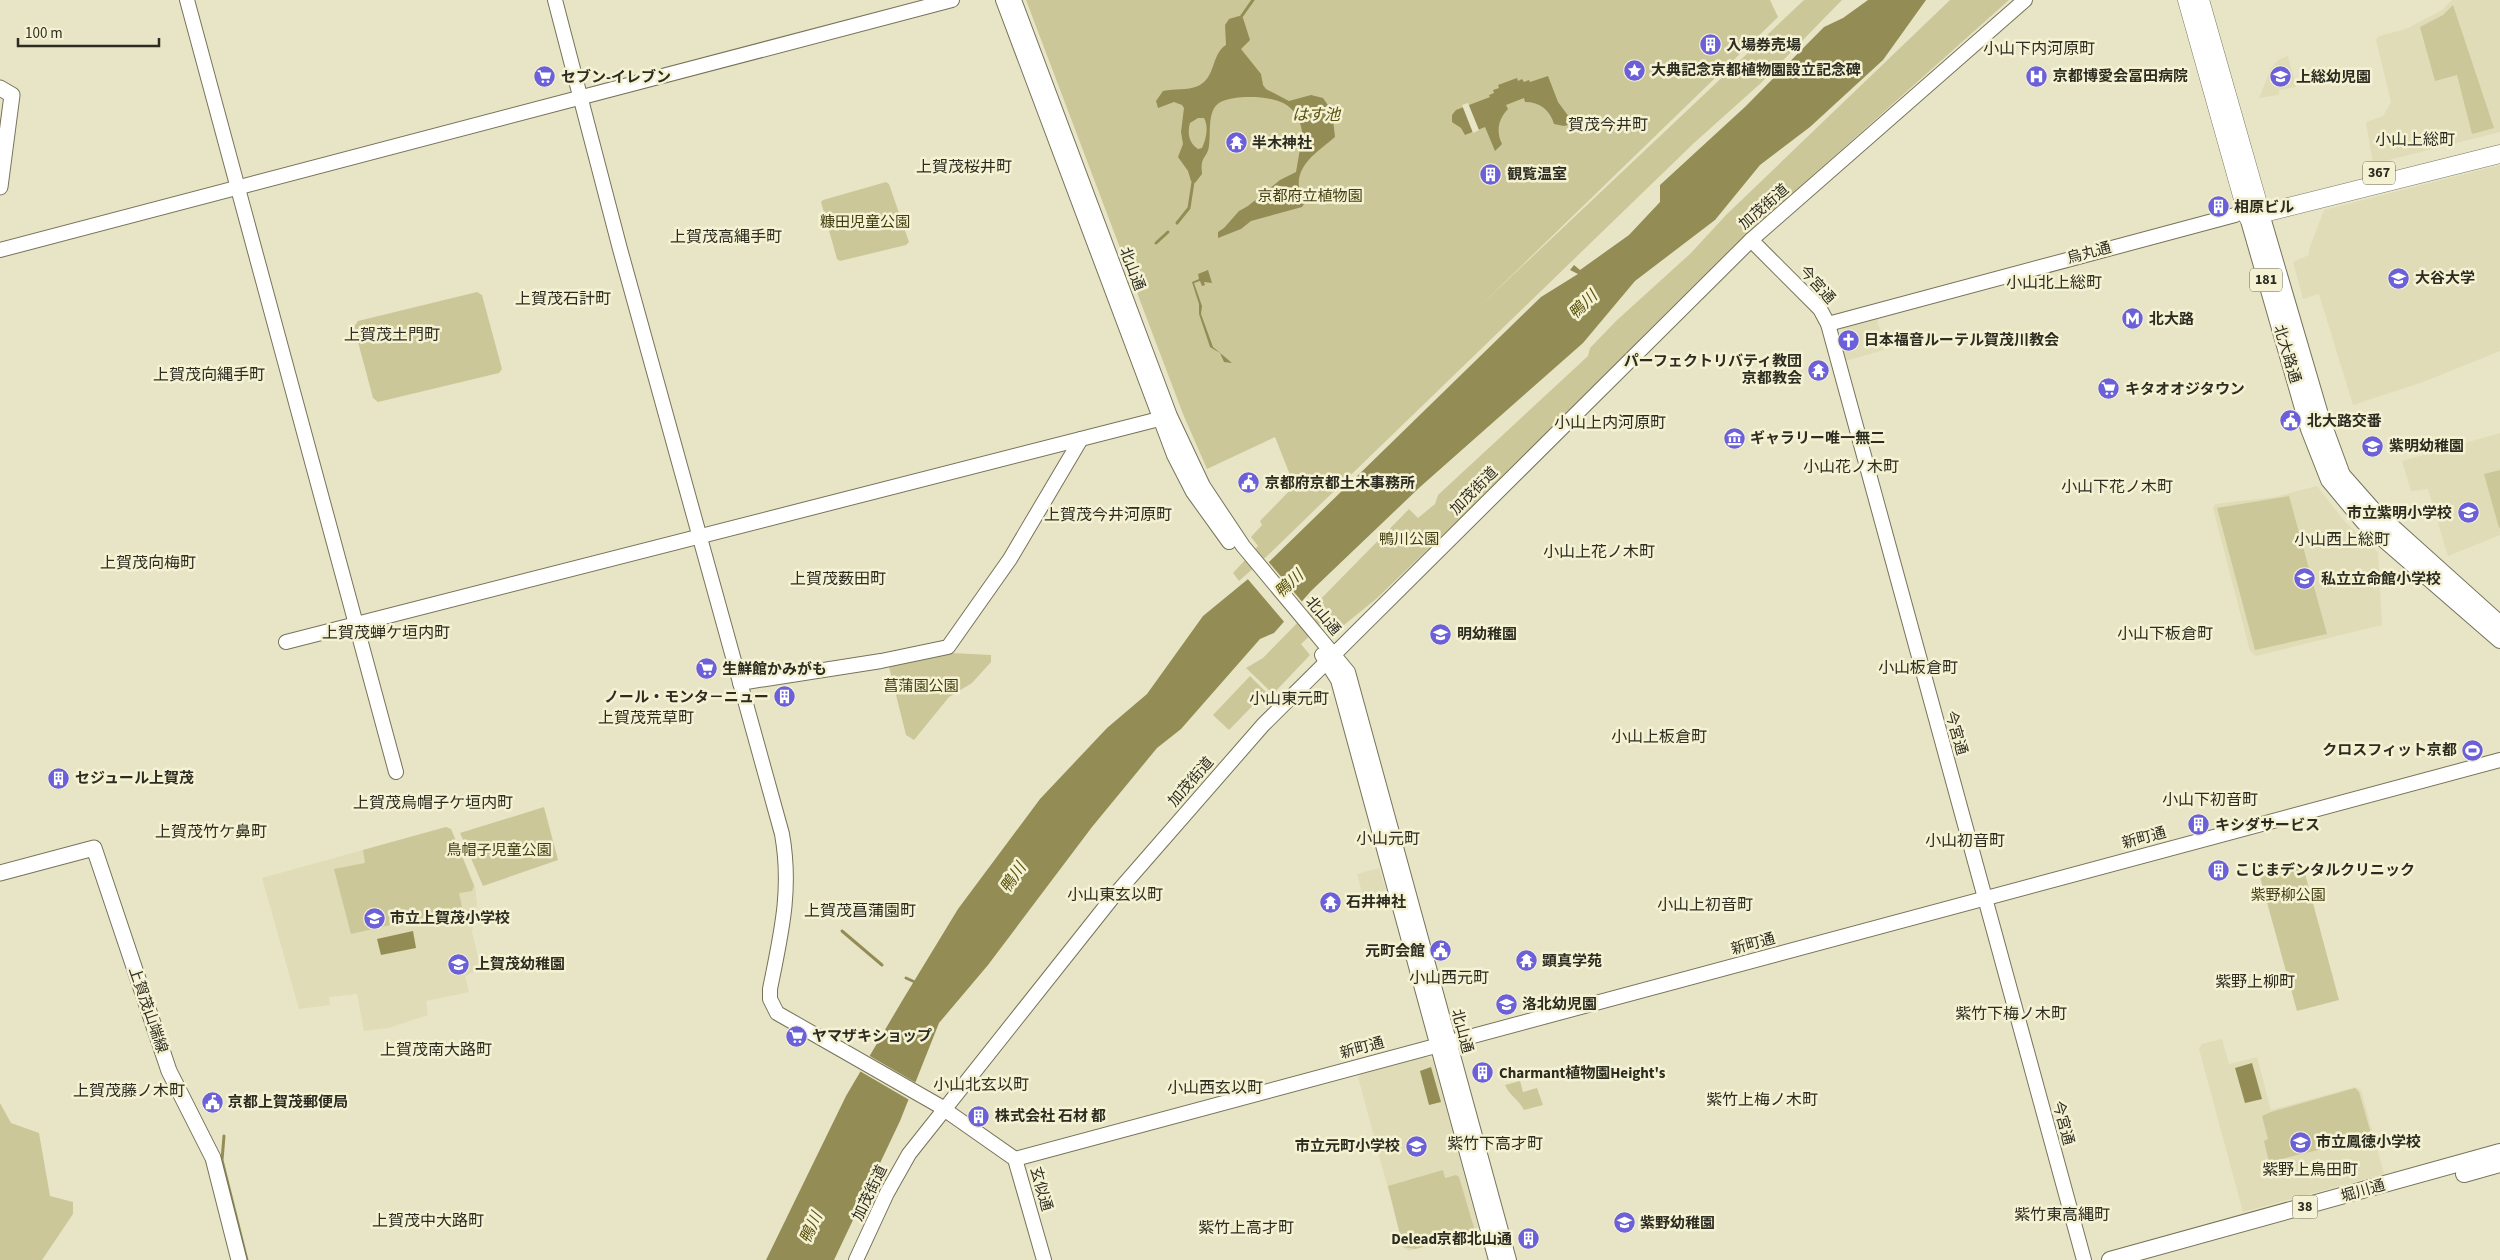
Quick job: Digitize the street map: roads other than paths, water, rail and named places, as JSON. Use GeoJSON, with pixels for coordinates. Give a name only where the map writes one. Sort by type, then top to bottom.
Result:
{"type":"FeatureCollection","features":[{"type":"Feature","properties":{"kind":"highway","name":"北大路通"},"geometry":{"type":"LineString","coordinates":[[2187,0],[2250,212]]}},
{"type":"Feature","properties":{"kind":"highway","name":"北大路通"},"geometry":{"type":"LineString","coordinates":[[2200,0],[2250,212]]}},
{"type":"Feature","properties":{"kind":"highway","name":"烏丸通"},"geometry":{"type":"LineString","coordinates":[[2250,212],[2500,142]]}},
{"type":"Feature","properties":{"kind":"highway","name":"烏丸通"},"geometry":{"type":"LineString","coordinates":[[2250,212],[2500,154]]}},
{"type":"Feature","properties":{"kind":"main road"},"geometry":{"type":"LineString","coordinates":[[0,187],[6,92]]}},
{"type":"Feature","properties":{"kind":"main road","name":"北大路通"},"geometry":{"type":"LineString","coordinates":[[2250,212],[2342,475],[2372,509],[2500,624]]}},
{"type":"Feature","properties":{"kind":"main road","name":"北大路通"},"geometry":{"type":"LineString","coordinates":[[2250,212],[2309,429],[2329,480],[2364,522],[2500,640]]}},
{"type":"Feature","properties":{"kind":"main road","name":"上賀茂山端線"},"geometry":{"type":"LineString","coordinates":[[0,873],[94,848],[169,1071],[213,1158],[239,1260]]}},
{"type":"Feature","properties":{"kind":"main road","name":"堀川通"},"geometry":{"type":"LineString","coordinates":[[2110,1260],[2500,1152]]}},
{"type":"Feature","properties":{"kind":"main road","name":"堀川通"},"geometry":{"type":"LineString","coordinates":[[2151,1260],[2500,1164]]}},
{"type":"Feature","properties":{"kind":"street"},"geometry":{"type":"LineString","coordinates":[[187,0],[396,772]]}},
{"type":"Feature","properties":{"kind":"street","name":"玄似通"},"geometry":{"type":"LineString","coordinates":[[555,0],[782,834],[787,864],[782,927],[770,989],[770,999],[777,1013],[941,1107],[1015,1159],[1044,1260]]}},
{"type":"Feature","properties":{"kind":"street"},"geometry":{"type":"LineString","coordinates":[[0,250],[952,0]]}},
{"type":"Feature","properties":{"kind":"street","name":"北山通"},"geometry":{"type":"LineString","coordinates":[[1003,0],[1057,127],[1164,418],[1244,554],[1320,645],[1329,658],[1338,680],[1369,772],[1443,1043],[1469,1140],[1496,1260]]}},
{"type":"Feature","properties":{"kind":"street","name":"北山通"},"geometry":{"type":"LineString","coordinates":[[1014,0],[1033,67]]}},
{"type":"Feature","properties":{"kind":"street","name":"加茂街道"},"geometry":{"type":"LineString","coordinates":[[865,1260],[889,1202],[918,1143],[941,1107],[1150,854],[1263,725],[1751,240],[2025,0]]}},
{"type":"Feature","properties":{"kind":"street","name":"烏丸通"},"geometry":{"type":"LineString","coordinates":[[1828,324],[2250,212]]}},
{"type":"Feature","properties":{"kind":"street","name":"今宮通"},"geometry":{"type":"LineString","coordinates":[[1751,240],[1820,309],[1828,324],[2084,1260]]}},
{"type":"Feature","properties":{"kind":"street"},"geometry":{"type":"LineString","coordinates":[[286,642],[1164,418]]}},
{"type":"Feature","properties":{"kind":"street"},"geometry":{"type":"LineString","coordinates":[[740,683],[898,658],[948,647],[1010,558],[1082,439]]}},
{"type":"Feature","properties":{"kind":"street","name":"新町通"},"geometry":{"type":"LineString","coordinates":[[1015,1159],[2500,760]]}},
{"type":"Feature","properties":{"kind":"street","name":"北山通"},"geometry":{"type":"LineString","coordinates":[[1469,1140],[1509,1260]]}},
{"type":"Feature","properties":{"kind":"street","name":"加茂街道"},"geometry":{"type":"LineString","coordinates":[[856,1260],[887,1194],[909,1154],[918,1143]]}},
{"type":"Feature","properties":{"kind":"water","name":"鴨川"},"geometry":{"type":"Polygon","coordinates":[[[1868,0],[1926,0],[1883,60],[1810,127],[1760,165],[1715,220],[1635,281],[1583,343],[1420,487],[1311,591],[1274,633],[1260,639],[1181,729],[1157,748],[1092,827],[988,965],[939,1023],[900,1121],[834,1260],[766,1260],[846,1096],[902,1001],[958,909],[1040,799],[1107,728],[1147,694],[1203,616],[1270,561],[1541,297],[1578,274],[1570,270],[1574,265],[1580,270],[1629,235],[1660,202],[1660,185],[1746,106],[1824,27],[1843,18],[1868,0]]]}},
{"type":"Feature","properties":{"kind":"water","name":"はす池"},"geometry":{"type":"Polygon","coordinates":[[[1239,16],[1243,18],[1250,40],[1241,49],[1261,74],[1263,85],[1266,89],[1289,101],[1311,95],[1323,98],[1332,111],[1335,137],[1310,158],[1301,171],[1299,187],[1306,201],[1302,207],[1251,221],[1241,229],[1218,238],[1218,232],[1239,211],[1280,180],[1296,172],[1300,149],[1303,144],[1302,131],[1295,113],[1281,102],[1272,99],[1249,97],[1226,100],[1219,103],[1213,111],[1210,123],[1209,146],[1202,163],[1202,174],[1195,183],[1191,181],[1188,171],[1178,157],[1183,144],[1181,132],[1184,108],[1182,105],[1174,102],[1158,108],[1156,101],[1163,91],[1189,88],[1204,82],[1211,72],[1218,54],[1226,45],[1225,25],[1229,19],[1239,16]],[[1198,118],[1190,123],[1189,127],[1191,141],[1198,149],[1202,148],[1206,137],[1207,129],[1204,118],[1198,118]]]}},
{"type":"Feature","properties":{"kind":"water"},"geometry":{"type":"Polygon","coordinates":[[[1548,76],[1558,102],[1572,121],[1571,124],[1564,126],[1554,124],[1544,108],[1535,103],[1525,102],[1524,98],[1506,105],[1508,109],[1502,117],[1499,126],[1502,144],[1495,151],[1485,127],[1465,135],[1461,128],[1452,122],[1452,115],[1456,110],[1490,97],[1489,95],[1494,93],[1493,90],[1499,88],[1498,85],[1517,78],[1518,81],[1522,79],[1524,82],[1529,80],[1530,82],[1548,76]]]}},
{"type":"Feature","properties":{"kind":"water"},"geometry":{"type":"Polygon","coordinates":[[[1208,270],[1212,283],[1204,282],[1205,285],[1202,286],[1200,281],[1194,283],[1202,306],[1201,314],[1213,347],[1232,363],[1224,362],[1220,353],[1210,347],[1199,314],[1199,304],[1192,282],[1199,279],[1198,274],[1208,270]]]}},
{"type":"Feature","properties":{"kind":"water"},"geometry":{"type":"Polygon","coordinates":[[[413,931],[416,948],[381,955],[377,939],[413,931]]]}},
{"type":"Feature","properties":{"kind":"water"},"geometry":{"type":"Polygon","coordinates":[[[2252,1063],[2262,1099],[2245,1103],[2235,1068],[2252,1063]]]}},
{"type":"Feature","properties":{"kind":"water"},"geometry":{"type":"Polygon","coordinates":[[[1431,1067],[1441,1102],[1429,1105],[1420,1071],[1431,1067]]]}},
{"type":"Feature","properties":{"kind":"waterway"},"geometry":{"type":"LineString","coordinates":[[1241,17],[1253,0]]}},
{"type":"Feature","properties":{"kind":"waterway"},"geometry":{"type":"LineString","coordinates":[[1177,223],[1189,208],[1193,182]]}},
{"type":"Feature","properties":{"kind":"waterway"},"geometry":{"type":"LineString","coordinates":[[1156,243],[1168,232]]}},
{"type":"Feature","properties":{"kind":"waterway"},"geometry":{"type":"LineString","coordinates":[[842,931],[882,965]]}},
{"type":"Feature","properties":{"kind":"waterway"},"geometry":{"type":"LineString","coordinates":[[906,978],[917,983]]}},
{"type":"Feature","properties":{"kind":"waterway"},"geometry":{"type":"LineString","coordinates":[[224,1136],[222,1160],[247,1260]]}},
{"type":"Feature","properties":{"kind":"place","name":"入場券売場"},"geometry":{"type":"Point","coordinates":[1710,45]}},
{"type":"Feature","properties":{"kind":"place","name":"大典記念京都植物園設立記念碑"},"geometry":{"type":"Point","coordinates":[1635,70]}},
{"type":"Feature","properties":{"kind":"place","name":"京都博愛会冨田病院"},"geometry":{"type":"Point","coordinates":[2037,76]}},
{"type":"Feature","properties":{"kind":"place","name":"セブン-イレブン"},"geometry":{"type":"Point","coordinates":[545,77]}},
{"type":"Feature","properties":{"kind":"place","name":"上総幼児園"},"geometry":{"type":"Point","coordinates":[2280,77]}},
{"type":"Feature","properties":{"kind":"place","name":"半木神社"},"geometry":{"type":"Point","coordinates":[1236,143]}},
{"type":"Feature","properties":{"kind":"place","name":"観覧温室"},"geometry":{"type":"Point","coordinates":[1491,174]}},
{"type":"Feature","properties":{"kind":"place","name":"相原ビル"},"geometry":{"type":"Point","coordinates":[2218,207]}},
{"type":"Feature","properties":{"kind":"place","name":"大谷大学"},"geometry":{"type":"Point","coordinates":[2399,278]}},
{"type":"Feature","properties":{"kind":"place","name":"北大路"},"geometry":{"type":"Point","coordinates":[2133,319]}},
{"type":"Feature","properties":{"kind":"place","name":"日本福音ルーテル賀茂川教会"},"geometry":{"type":"Point","coordinates":[1848,340]}},
{"type":"Feature","properties":{"kind":"place","name":"パーフェクトリバティ教団 京都教会"},"geometry":{"type":"Point","coordinates":[1818,370]}},
{"type":"Feature","properties":{"kind":"place","name":"キタオオジタウン"},"geometry":{"type":"Point","coordinates":[2109,389]}},
{"type":"Feature","properties":{"kind":"place","name":"北大路交番"},"geometry":{"type":"Point","coordinates":[2291,421]}},
{"type":"Feature","properties":{"kind":"place","name":"ギャラリー唯一無二"},"geometry":{"type":"Point","coordinates":[1734,438]}},
{"type":"Feature","properties":{"kind":"place","name":"紫明幼稚園"},"geometry":{"type":"Point","coordinates":[2373,446]}},
{"type":"Feature","properties":{"kind":"place","name":"京都府京都土木事務所"},"geometry":{"type":"Point","coordinates":[1249,483]}},
{"type":"Feature","properties":{"kind":"place","name":"市立紫明小学校"},"geometry":{"type":"Point","coordinates":[2468,513]}},
{"type":"Feature","properties":{"kind":"place","name":"私立立命館小学校"},"geometry":{"type":"Point","coordinates":[2305,579]}},
{"type":"Feature","properties":{"kind":"place","name":"明幼稚園"},"geometry":{"type":"Point","coordinates":[1441,634]}},
{"type":"Feature","properties":{"kind":"place","name":"生鮮館かみがも"},"geometry":{"type":"Point","coordinates":[706,669]}},
{"type":"Feature","properties":{"kind":"place","name":"ノール・モンタ－ニュー"},"geometry":{"type":"Point","coordinates":[785,697]}},
{"type":"Feature","properties":{"kind":"place","name":"クロスフィット京都"},"geometry":{"type":"Point","coordinates":[2473,750]}},
{"type":"Feature","properties":{"kind":"place","name":"セジュール上賀茂"},"geometry":{"type":"Point","coordinates":[59,778]}},
{"type":"Feature","properties":{"kind":"place","name":"キシダサービス"},"geometry":{"type":"Point","coordinates":[2199,825]}},
{"type":"Feature","properties":{"kind":"place","name":"こじまデンタルクリニック"},"geometry":{"type":"Point","coordinates":[2219,870]}},
{"type":"Feature","properties":{"kind":"place","name":"石井神社"},"geometry":{"type":"Point","coordinates":[1330,902]}},
{"type":"Feature","properties":{"kind":"place","name":"市立上賀茂小学校"},"geometry":{"type":"Point","coordinates":[374,918]}},
{"type":"Feature","properties":{"kind":"place","name":"元町会館"},"geometry":{"type":"Point","coordinates":[1441,951]}},
{"type":"Feature","properties":{"kind":"place","name":"顕真学苑"},"geometry":{"type":"Point","coordinates":[1526,961]}},
{"type":"Feature","properties":{"kind":"place","name":"上賀茂幼稚園"},"geometry":{"type":"Point","coordinates":[459,964]}},
{"type":"Feature","properties":{"kind":"place","name":"洛北幼児園"},"geometry":{"type":"Point","coordinates":[1506,1004]}},
{"type":"Feature","properties":{"kind":"place","name":"ヤマザキショップ"},"geometry":{"type":"Point","coordinates":[796,1036]}},
{"type":"Feature","properties":{"kind":"place","name":"Charmant植物園Height's"},"geometry":{"type":"Point","coordinates":[1483,1073]}},
{"type":"Feature","properties":{"kind":"place","name":"京都上賀茂郵便局"},"geometry":{"type":"Point","coordinates":[212,1102]}},
{"type":"Feature","properties":{"kind":"place","name":"株式会社 石材 都"},"geometry":{"type":"Point","coordinates":[979,1116]}},
{"type":"Feature","properties":{"kind":"place","name":"市立鳳徳小学校"},"geometry":{"type":"Point","coordinates":[2300,1142]}},
{"type":"Feature","properties":{"kind":"place","name":"市立元町小学校"},"geometry":{"type":"Point","coordinates":[1416,1146]}},
{"type":"Feature","properties":{"kind":"place","name":"紫野幼稚園"},"geometry":{"type":"Point","coordinates":[1624,1223]}},
{"type":"Feature","properties":{"kind":"place","name":"Delead京都北山通"},"geometry":{"type":"Point","coordinates":[1528,1239]}},
{"type":"Feature","properties":{"kind":"district","name":"小山下内河原町"},"geometry":{"type":"Point","coordinates":[2039,49]}},
{"type":"Feature","properties":{"kind":"district","name":"賀茂今井町"},"geometry":{"type":"Point","coordinates":[1608,125]}},
{"type":"Feature","properties":{"kind":"district","name":"小山上総町"},"geometry":{"type":"Point","coordinates":[2415,140]}},
{"type":"Feature","properties":{"kind":"district","name":"上賀茂桜井町"},"geometry":{"type":"Point","coordinates":[964,167]}},
{"type":"Feature","properties":{"kind":"district","name":"上賀茂高縄手町"},"geometry":{"type":"Point","coordinates":[726,237]}},
{"type":"Feature","properties":{"kind":"district","name":"小山北上総町"},"geometry":{"type":"Point","coordinates":[2054,283]}},
{"type":"Feature","properties":{"kind":"district","name":"上賀茂石計町"},"geometry":{"type":"Point","coordinates":[563,299]}},
{"type":"Feature","properties":{"kind":"district","name":"上賀茂土門町"},"geometry":{"type":"Point","coordinates":[392,335]}},
{"type":"Feature","properties":{"kind":"district","name":"上賀茂向縄手町"},"geometry":{"type":"Point","coordinates":[209,375]}},
{"type":"Feature","properties":{"kind":"district","name":"小山上内河原町"},"geometry":{"type":"Point","coordinates":[1610,423]}},
{"type":"Feature","properties":{"kind":"district","name":"小山花ノ木町"},"geometry":{"type":"Point","coordinates":[1851,467]}},
{"type":"Feature","properties":{"kind":"district","name":"小山下花ノ木町"},"geometry":{"type":"Point","coordinates":[2117,487]}},
{"type":"Feature","properties":{"kind":"district","name":"上賀茂今井河原町"},"geometry":{"type":"Point","coordinates":[1108,515]}},
{"type":"Feature","properties":{"kind":"district","name":"小山西上総町"},"geometry":{"type":"Point","coordinates":[2342,540]}},
{"type":"Feature","properties":{"kind":"district","name":"小山上花ノ木町"},"geometry":{"type":"Point","coordinates":[1599,552]}},
{"type":"Feature","properties":{"kind":"district","name":"上賀茂向梅町"},"geometry":{"type":"Point","coordinates":[148,563]}},
{"type":"Feature","properties":{"kind":"district","name":"上賀茂薮田町"},"geometry":{"type":"Point","coordinates":[838,579]}},
{"type":"Feature","properties":{"kind":"district","name":"上賀茂蝉ケ垣内町"},"geometry":{"type":"Point","coordinates":[386,633]}},
{"type":"Feature","properties":{"kind":"district","name":"小山下板倉町"},"geometry":{"type":"Point","coordinates":[2165,634]}},
{"type":"Feature","properties":{"kind":"district","name":"小山板倉町"},"geometry":{"type":"Point","coordinates":[1918,668]}},
{"type":"Feature","properties":{"kind":"district","name":"小山東元町"},"geometry":{"type":"Point","coordinates":[1289,699]}},
{"type":"Feature","properties":{"kind":"district","name":"上賀茂荒草町"},"geometry":{"type":"Point","coordinates":[646,718]}},
{"type":"Feature","properties":{"kind":"district","name":"小山上板倉町"},"geometry":{"type":"Point","coordinates":[1659,737]}},
{"type":"Feature","properties":{"kind":"district","name":"小山下初音町"},"geometry":{"type":"Point","coordinates":[2210,800]}},
{"type":"Feature","properties":{"kind":"district","name":"上賀茂烏帽子ケ垣内町"},"geometry":{"type":"Point","coordinates":[433,803]}},
{"type":"Feature","properties":{"kind":"district","name":"上賀茂竹ケ鼻町"},"geometry":{"type":"Point","coordinates":[211,832]}},
{"type":"Feature","properties":{"kind":"district","name":"小山元町"},"geometry":{"type":"Point","coordinates":[1388,839]}},
{"type":"Feature","properties":{"kind":"district","name":"小山初音町"},"geometry":{"type":"Point","coordinates":[1965,841]}},
{"type":"Feature","properties":{"kind":"district","name":"小山東玄以町"},"geometry":{"type":"Point","coordinates":[1115,895]}},
{"type":"Feature","properties":{"kind":"district","name":"小山上初音町"},"geometry":{"type":"Point","coordinates":[1705,905]}},
{"type":"Feature","properties":{"kind":"district","name":"上賀茂菖蒲園町"},"geometry":{"type":"Point","coordinates":[860,911]}},
{"type":"Feature","properties":{"kind":"district","name":"小山西元町"},"geometry":{"type":"Point","coordinates":[1449,978]}},
{"type":"Feature","properties":{"kind":"district","name":"紫野上柳町"},"geometry":{"type":"Point","coordinates":[2255,982]}},
{"type":"Feature","properties":{"kind":"district","name":"紫竹下梅ノ木町"},"geometry":{"type":"Point","coordinates":[2011,1014]}},
{"type":"Feature","properties":{"kind":"district","name":"上賀茂南大路町"},"geometry":{"type":"Point","coordinates":[436,1050]}},
{"type":"Feature","properties":{"kind":"district","name":"小山北玄以町"},"geometry":{"type":"Point","coordinates":[981,1085]}},
{"type":"Feature","properties":{"kind":"district","name":"小山西玄以町"},"geometry":{"type":"Point","coordinates":[1215,1088]}},
{"type":"Feature","properties":{"kind":"district","name":"上賀茂藤ノ木町"},"geometry":{"type":"Point","coordinates":[129,1091]}},
{"type":"Feature","properties":{"kind":"district","name":"紫竹上梅ノ木町"},"geometry":{"type":"Point","coordinates":[1762,1100]}},
{"type":"Feature","properties":{"kind":"district","name":"紫竹下高才町"},"geometry":{"type":"Point","coordinates":[1495,1144]}},
{"type":"Feature","properties":{"kind":"district","name":"紫野上鳥田町"},"geometry":{"type":"Point","coordinates":[2310,1170]}},
{"type":"Feature","properties":{"kind":"district","name":"紫竹東高縄町"},"geometry":{"type":"Point","coordinates":[2062,1215]}},
{"type":"Feature","properties":{"kind":"district","name":"上賀茂中大路町"},"geometry":{"type":"Point","coordinates":[428,1221]}},
{"type":"Feature","properties":{"kind":"district","name":"紫竹上高才町"},"geometry":{"type":"Point","coordinates":[1246,1228]}},
{"type":"Feature","properties":{"kind":"park label","name":"京都府立植物園"},"geometry":{"type":"Point","coordinates":[1310,196]}},
{"type":"Feature","properties":{"kind":"park label","name":"糠田児童公園"},"geometry":{"type":"Point","coordinates":[865,222]}},
{"type":"Feature","properties":{"kind":"park label","name":"鴨川公園"},"geometry":{"type":"Point","coordinates":[1409,539]}},
{"type":"Feature","properties":{"kind":"park label","name":"菖蒲園公園"},"geometry":{"type":"Point","coordinates":[921,686]}},
{"type":"Feature","properties":{"kind":"park label","name":"鳥帽子児童公園"},"geometry":{"type":"Point","coordinates":[499,850]}},
{"type":"Feature","properties":{"kind":"park label","name":"紫野柳公園"},"geometry":{"type":"Point","coordinates":[2288,895]}}]}
